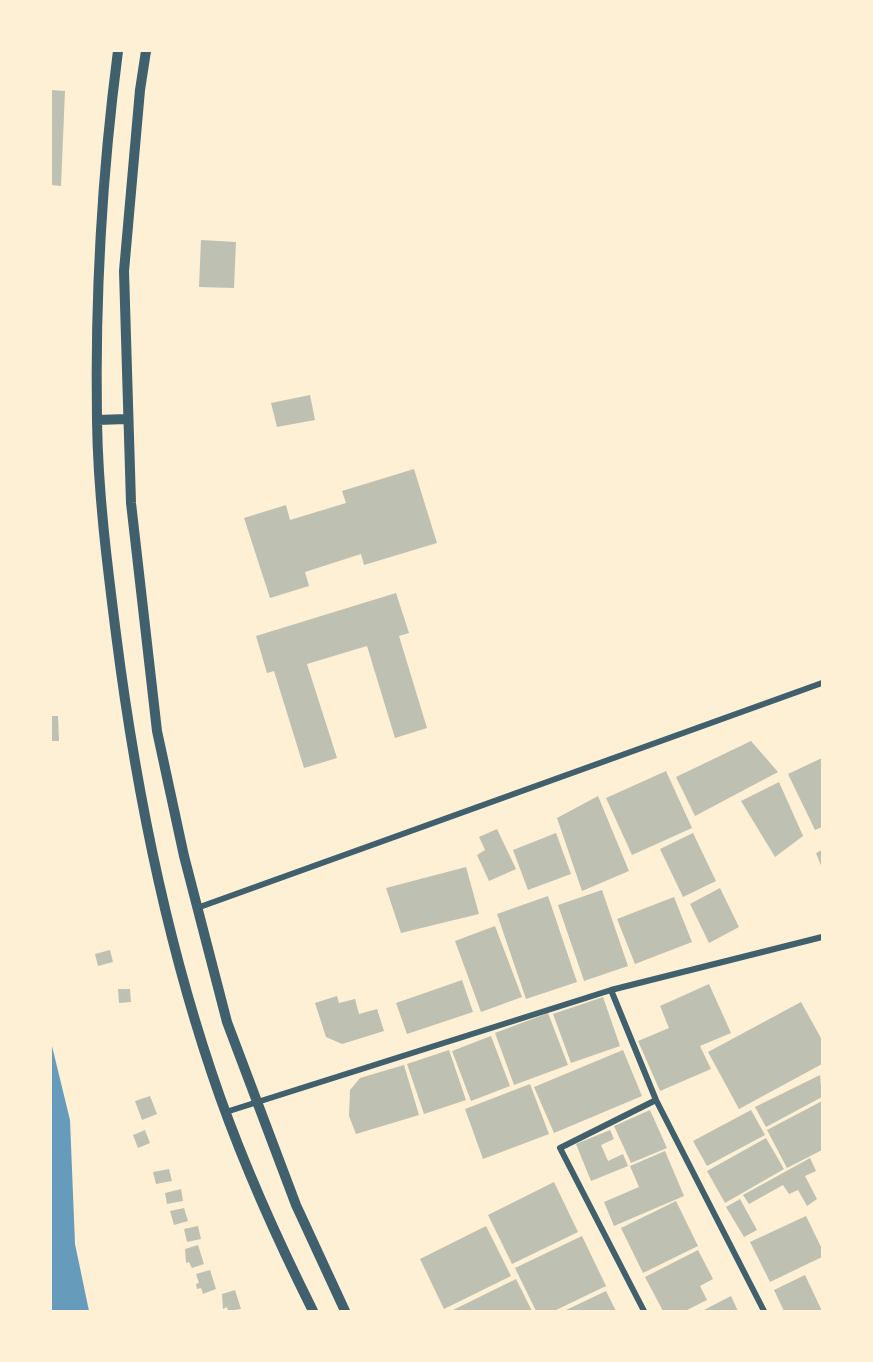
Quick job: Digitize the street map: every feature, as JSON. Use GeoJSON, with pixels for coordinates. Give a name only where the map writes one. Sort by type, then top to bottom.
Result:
{"type":"FeatureCollection","features":[{"type":"Feature","properties":{"kind":"street"},"geometry":{"type":"LineString","coordinates":[[118,51],[105,177],[100,263],[97,420],[106,553],[129,738],[172,941],[189,1001],[226,1113],[263,1208],[313,1311]]}},
{"type":"Feature","properties":{"kind":"street"},"geometry":{"type":"LineString","coordinates":[[146,51],[140,90],[124,271],[131,503],[157,731],[197,908],[226,1022],[296,1205],[345,1311]]}},
{"type":"Feature","properties":{"kind":"street"},"geometry":{"type":"LineString","coordinates":[[97,420],[127,419]]}},
{"type":"Feature","properties":{"kind":"street"},"geometry":{"type":"LineString","coordinates":[[197,908],[822,683]]}},
{"type":"Feature","properties":{"kind":"street"},"geometry":{"type":"LineString","coordinates":[[226,1113],[611,990],[822,937]]}},
{"type":"Feature","properties":{"kind":"street"},"geometry":{"type":"LineString","coordinates":[[611,990],[656,1100],[764,1311]]}},
{"type":"Feature","properties":{"kind":"street"},"geometry":{"type":"LineString","coordinates":[[644,1311],[560,1148],[656,1100]]}},
{"type":"Feature","properties":{"kind":"water"},"geometry":{"type":"Polygon","coordinates":[[[51,1042],[70,1120],[75,1244],[89,1311],[51,1311],[51,1042]]]}},
{"type":"Feature","properties":{"kind":"building"},"geometry":{"type":"Polygon","coordinates":[[[51,90],[65,91],[61,186],[51,185],[51,90]]]}},
{"type":"Feature","properties":{"kind":"building"},"geometry":{"type":"Polygon","coordinates":[[[201,240],[236,242],[234,288],[199,287],[201,240]]]}},
{"type":"Feature","properties":{"kind":"building"},"geometry":{"type":"Polygon","coordinates":[[[310,395],[315,420],[277,427],[271,403],[310,395]]]}},
{"type":"Feature","properties":{"kind":"building"},"geometry":{"type":"Polygon","coordinates":[[[414,469],[437,543],[364,565],[361,554],[305,572],[309,586],[270,598],[244,518],[286,505],[290,520],[346,503],[342,491],[414,469]]]}},
{"type":"Feature","properties":{"kind":"building"},"geometry":{"type":"Polygon","coordinates":[[[396,593],[409,633],[399,636],[427,728],[395,738],[367,646],[307,664],[337,758],[304,768],[274,671],[267,673],[256,636],[396,593]]]}},
{"type":"Feature","properties":{"kind":"building"},"geometry":{"type":"Polygon","coordinates":[[[51,716],[58,716],[59,741],[51,741],[51,716]]]}},
{"type":"Feature","properties":{"kind":"building"},"geometry":{"type":"Polygon","coordinates":[[[751,741],[778,772],[695,816],[676,777],[751,741]]]}},
{"type":"Feature","properties":{"kind":"building"},"geometry":{"type":"Polygon","coordinates":[[[822,758],[822,827],[815,830],[788,774],[822,758]]]}},
{"type":"Feature","properties":{"kind":"building"},"geometry":{"type":"Polygon","coordinates":[[[666,771],[692,828],[632,855],[606,798],[666,771]]]}},
{"type":"Feature","properties":{"kind":"building"},"geometry":{"type":"Polygon","coordinates":[[[779,782],[803,836],[775,857],[741,801],[779,782]]]}},
{"type":"Feature","properties":{"kind":"building"},"geometry":{"type":"Polygon","coordinates":[[[598,796],[629,871],[582,891],[557,818],[598,796]]]}},
{"type":"Feature","properties":{"kind":"building"},"geometry":{"type":"Polygon","coordinates":[[[497,829],[516,869],[489,881],[477,855],[485,850],[479,837],[497,829]]]}},
{"type":"Feature","properties":{"kind":"building"},"geometry":{"type":"Polygon","coordinates":[[[556,833],[571,874],[528,890],[513,850],[556,833]]]}},
{"type":"Feature","properties":{"kind":"building"},"geometry":{"type":"Polygon","coordinates":[[[693,833],[716,881],[683,897],[660,849],[693,833]]]}},
{"type":"Feature","properties":{"kind":"building"},"geometry":{"type":"Polygon","coordinates":[[[822,850],[822,868],[816,853],[822,850]]]}},
{"type":"Feature","properties":{"kind":"building"},"geometry":{"type":"Polygon","coordinates":[[[466,867],[479,914],[401,933],[386,888],[466,867]]]}},
{"type":"Feature","properties":{"kind":"building"},"geometry":{"type":"Polygon","coordinates":[[[720,888],[739,927],[709,943],[690,904],[720,888]]]}},
{"type":"Feature","properties":{"kind":"building"},"geometry":{"type":"Polygon","coordinates":[[[602,890],[628,966],[584,981],[558,905],[602,890]]]}},
{"type":"Feature","properties":{"kind":"building"},"geometry":{"type":"Polygon","coordinates":[[[548,896],[577,982],[526,999],[497,914],[548,896]]]}},
{"type":"Feature","properties":{"kind":"building"},"geometry":{"type":"Polygon","coordinates":[[[674,897],[692,942],[635,964],[617,919],[674,897]]]}},
{"type":"Feature","properties":{"kind":"building"},"geometry":{"type":"Polygon","coordinates":[[[495,926],[522,997],[481,1012],[455,941],[495,926]]]}},
{"type":"Feature","properties":{"kind":"building"},"geometry":{"type":"Polygon","coordinates":[[[110,950],[113,962],[98,966],[95,954],[110,950]]]}},
{"type":"Feature","properties":{"kind":"building"},"geometry":{"type":"Polygon","coordinates":[[[462,980],[473,1012],[407,1034],[396,1003],[462,980]]]}},
{"type":"Feature","properties":{"kind":"building"},"geometry":{"type":"Polygon","coordinates":[[[709,984],[731,1033],[700,1046],[711,1069],[660,1091],[638,1041],[669,1028],[660,1006],[709,984]]]}},
{"type":"Feature","properties":{"kind":"building"},"geometry":{"type":"Polygon","coordinates":[[[118,989],[130,989],[131,1002],[119,1003],[118,989]]]}},
{"type":"Feature","properties":{"kind":"building"},"geometry":{"type":"Polygon","coordinates":[[[337,996],[339,1003],[355,999],[359,1014],[377,1009],[384,1031],[342,1044],[326,1037],[315,1003],[337,996]]]}},
{"type":"Feature","properties":{"kind":"building"},"geometry":{"type":"Polygon","coordinates":[[[603,997],[620,1046],[571,1063],[553,1014],[603,997]]]}},
{"type":"Feature","properties":{"kind":"building"},"geometry":{"type":"Polygon","coordinates":[[[801,1002],[822,1040],[822,1064],[739,1109],[708,1052],[801,1002]]]}},
{"type":"Feature","properties":{"kind":"building"},"geometry":{"type":"Polygon","coordinates":[[[548,1013],[568,1065],[514,1085],[495,1033],[548,1013]]]}},
{"type":"Feature","properties":{"kind":"building"},"geometry":{"type":"Polygon","coordinates":[[[491,1036],[510,1086],[471,1101],[452,1051],[491,1036]]]}},
{"type":"Feature","properties":{"kind":"building"},"geometry":{"type":"Polygon","coordinates":[[[449,1050],[466,1100],[424,1114],[407,1064],[449,1050]]]}},
{"type":"Feature","properties":{"kind":"building"},"geometry":{"type":"Polygon","coordinates":[[[623,1050],[642,1096],[554,1133],[534,1087],[623,1050]]]}},
{"type":"Feature","properties":{"kind":"building"},"geometry":{"type":"Polygon","coordinates":[[[404,1065],[419,1115],[356,1134],[349,1116],[350,1090],[360,1078],[404,1065]]]}},
{"type":"Feature","properties":{"kind":"building"},"geometry":{"type":"Polygon","coordinates":[[[820,1075],[822,1097],[766,1127],[755,1107],[820,1075]]]}},
{"type":"Feature","properties":{"kind":"building"},"geometry":{"type":"Polygon","coordinates":[[[530,1084],[549,1134],[483,1159],[465,1109],[530,1084]]]}},
{"type":"Feature","properties":{"kind":"building"},"geometry":{"type":"Polygon","coordinates":[[[150,1096],[157,1114],[142,1120],[135,1101],[150,1096]]]}},
{"type":"Feature","properties":{"kind":"building"},"geometry":{"type":"Polygon","coordinates":[[[822,1101],[822,1150],[787,1168],[767,1130],[822,1101]]]}},
{"type":"Feature","properties":{"kind":"building"},"geometry":{"type":"Polygon","coordinates":[[[650,1110],[667,1148],[631,1163],[614,1126],[650,1110]]]}},
{"type":"Feature","properties":{"kind":"building"},"geometry":{"type":"Polygon","coordinates":[[[751,1110],[765,1135],[707,1166],[693,1141],[751,1110]]]}},
{"type":"Feature","properties":{"kind":"building"},"geometry":{"type":"Polygon","coordinates":[[[145,1130],[150,1143],[138,1148],[133,1135],[145,1130]]]}},
{"type":"Feature","properties":{"kind":"building"},"geometry":{"type":"Polygon","coordinates":[[[610,1130],[614,1139],[601,1145],[608,1161],[623,1154],[628,1166],[591,1181],[576,1144],[610,1130]]]}},
{"type":"Feature","properties":{"kind":"building"},"geometry":{"type":"Polygon","coordinates":[[[766,1138],[784,1169],[725,1203],[707,1171],[766,1138]]]}},
{"type":"Feature","properties":{"kind":"building"},"geometry":{"type":"Polygon","coordinates":[[[665,1151],[684,1196],[614,1226],[604,1202],[639,1187],[630,1166],[665,1151]]]}},
{"type":"Feature","properties":{"kind":"building"},"geometry":{"type":"Polygon","coordinates":[[[810,1158],[816,1171],[805,1176],[817,1199],[807,1206],[798,1190],[789,1194],[783,1185],[749,1204],[743,1195],[810,1158]]]}},
{"type":"Feature","properties":{"kind":"building"},"geometry":{"type":"Polygon","coordinates":[[[169,1169],[172,1181],[156,1184],[153,1172],[169,1169]]]}},
{"type":"Feature","properties":{"kind":"building"},"geometry":{"type":"Polygon","coordinates":[[[554,1182],[578,1232],[512,1264],[488,1215],[554,1182]]]}},
{"type":"Feature","properties":{"kind":"building"},"geometry":{"type":"Polygon","coordinates":[[[181,1189],[183,1201],[167,1204],[165,1193],[181,1189]]]}},
{"type":"Feature","properties":{"kind":"building"},"geometry":{"type":"Polygon","coordinates":[[[740,1199],[757,1230],[744,1237],[726,1207],[740,1199]]]}},
{"type":"Feature","properties":{"kind":"building"},"geometry":{"type":"Polygon","coordinates":[[[676,1201],[698,1246],[643,1273],[621,1228],[676,1201]]]}},
{"type":"Feature","properties":{"kind":"building"},"geometry":{"type":"Polygon","coordinates":[[[184,1208],[188,1221],[174,1225],[170,1211],[184,1208]]]}},
{"type":"Feature","properties":{"kind":"building"},"geometry":{"type":"Polygon","coordinates":[[[806,1216],[822,1249],[822,1257],[770,1282],[750,1242],[806,1216]]]}},
{"type":"Feature","properties":{"kind":"building"},"geometry":{"type":"Polygon","coordinates":[[[198,1226],[201,1239],[187,1242],[184,1229],[198,1226]]]}},
{"type":"Feature","properties":{"kind":"building"},"geometry":{"type":"Polygon","coordinates":[[[486,1226],[511,1276],[444,1309],[420,1259],[486,1226]]]}},
{"type":"Feature","properties":{"kind":"building"},"geometry":{"type":"Polygon","coordinates":[[[582,1236],[606,1286],[554,1311],[536,1311],[515,1268],[582,1236]]]}},
{"type":"Feature","properties":{"kind":"building"},"geometry":{"type":"Polygon","coordinates":[[[198,1245],[204,1264],[192,1268],[189,1262],[186,1263],[185,1249],[198,1245]]]}},
{"type":"Feature","properties":{"kind":"building"},"geometry":{"type":"Polygon","coordinates":[[[698,1250],[713,1279],[700,1286],[707,1300],[685,1311],[663,1311],[645,1277],[698,1250]]]}},
{"type":"Feature","properties":{"kind":"building"},"geometry":{"type":"Polygon","coordinates":[[[210,1270],[216,1289],[203,1294],[201,1288],[197,1289],[196,1284],[199,1283],[196,1274],[210,1270]]]}},
{"type":"Feature","properties":{"kind":"building"},"geometry":{"type":"Polygon","coordinates":[[[805,1275],[822,1311],[784,1311],[774,1290],[805,1275]]]}},
{"type":"Feature","properties":{"kind":"building"},"geometry":{"type":"Polygon","coordinates":[[[516,1279],[532,1311],[451,1311],[516,1279]]]}},
{"type":"Feature","properties":{"kind":"building"},"geometry":{"type":"Polygon","coordinates":[[[235,1290],[241,1309],[228,1311],[227,1307],[223,1309],[222,1294],[235,1290]]]}},
{"type":"Feature","properties":{"kind":"building"},"geometry":{"type":"Polygon","coordinates":[[[606,1291],[616,1311],[564,1311],[606,1291]]]}},
{"type":"Feature","properties":{"kind":"building"},"geometry":{"type":"Polygon","coordinates":[[[731,1296],[738,1311],[702,1311],[731,1296]]]}}]}
